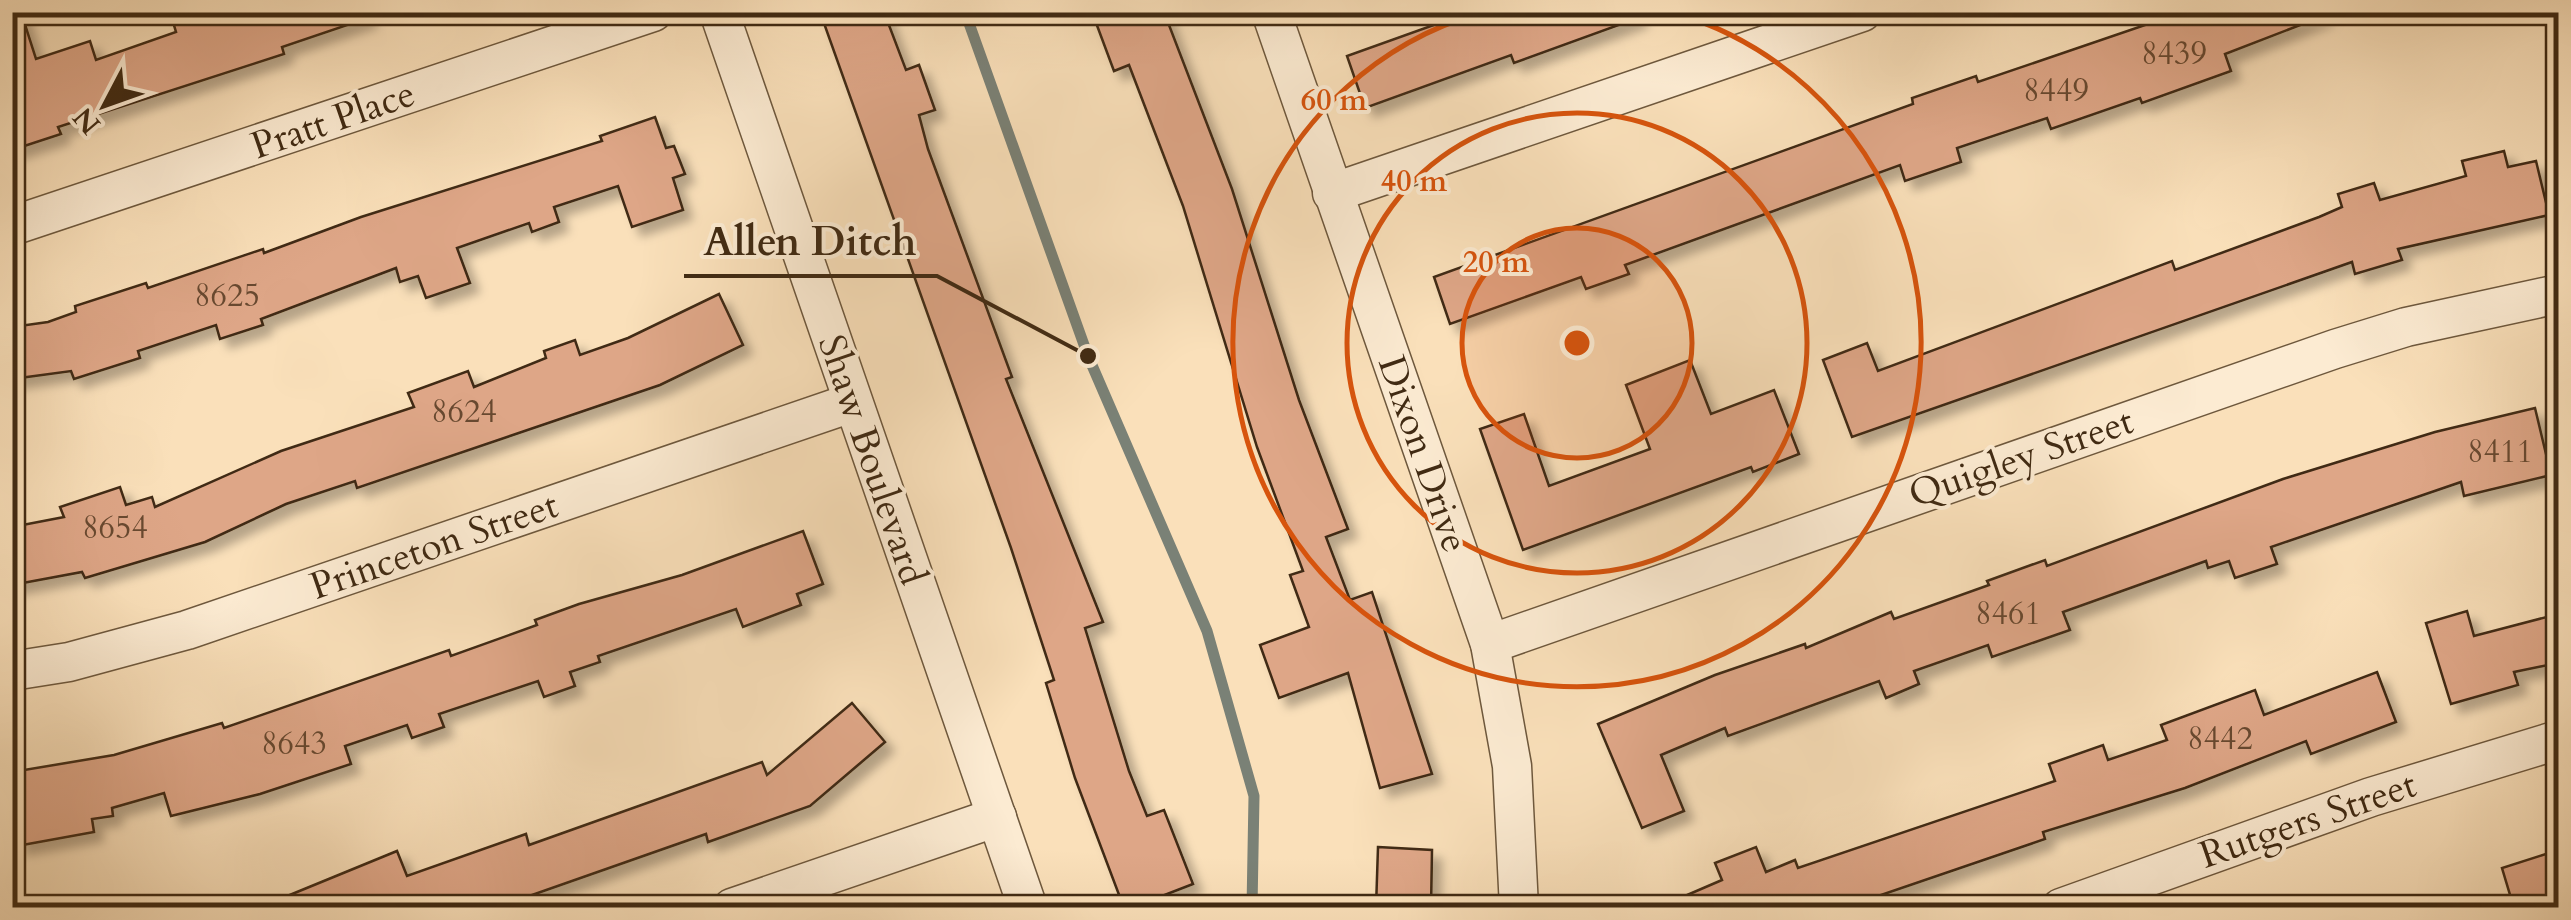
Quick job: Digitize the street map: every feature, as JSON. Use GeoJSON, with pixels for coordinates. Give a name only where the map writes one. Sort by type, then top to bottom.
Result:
{"type":"FeatureCollection","features":[{"type":"Feature","properties":{"kind":"street","name":"Pratt Place"},"geometry":{"type":"LineString","coordinates":[[12,226],[653,12]]}},
{"type":"Feature","properties":{"kind":"street","name":"Shaw Boulevard"},"geometry":{"type":"LineString","coordinates":[[719,12],[1028,908]]}},
{"type":"Feature","properties":{"kind":"street","name":"Dixon Drive"},"geometry":{"type":"LineString","coordinates":[[1271,12],[1490,644],[1512,766],[1518,908]]}},
{"type":"Feature","properties":{"kind":"street"},"geometry":{"type":"LineString","coordinates":[[1332,193],[1862,12]]}},
{"type":"Feature","properties":{"kind":"street","name":"Quigley Street"},"geometry":{"type":"LineString","coordinates":[[1490,644],[2334,348],[2406,327],[2558,294]]}},
{"type":"Feature","properties":{"kind":"street","name":"Princeton Street"},"geometry":{"type":"LineString","coordinates":[[12,672],[68,662],[187,630],[851,403]]}},
{"type":"Feature","properties":{"kind":"street","name":"Rutgers Street"},"geometry":{"type":"LineString","coordinates":[[2061,908],[2371,796],[2558,740]]}},
{"type":"Feature","properties":{"kind":"street"},"geometry":{"type":"LineString","coordinates":[[732,908],[997,817]]}},
{"type":"Feature","properties":{"kind":"building"},"geometry":{"type":"Polygon","coordinates":[[[12,12],[21,12],[36,59],[90,41],[96,60],[176,32],[170,12],[367,12],[368,18],[282,47],[284,54],[58,127],[61,134],[12,150],[12,12]]]}},
{"type":"Feature","properties":{"kind":"building"},"geometry":{"type":"Polygon","coordinates":[[[820,12],[884,12],[906,70],[919,65],[935,110],[919,115],[928,149],[1012,377],[1006,379],[1103,622],[1085,628],[1129,771],[1147,816],[1164,810],[1193,884],[1131,908],[1124,908],[1075,778],[1046,683],[1054,680],[1011,548],[820,12]]]}},
{"type":"Feature","properties":{"kind":"building"},"geometry":{"type":"Polygon","coordinates":[[[1092,12],[1164,12],[1232,189],[1299,400],[1348,529],[1326,537],[1350,600],[1372,592],[1432,774],[1380,788],[1348,673],[1279,698],[1260,645],[1309,627],[1290,575],[1303,571],[1257,447],[1183,206],[1129,65],[1114,71],[1092,12]]]}},
{"type":"Feature","properties":{"kind":"building"},"geometry":{"type":"Polygon","coordinates":[[[1470,12],[1637,12],[1638,18],[1514,63],[1511,55],[1365,108],[1347,56],[1470,12]]]}},
{"type":"Feature","properties":{"kind":"building"},"geometry":{"type":"Polygon","coordinates":[[[2183,12],[2326,15],[2225,54],[2231,71],[2142,103],[2140,98],[2051,129],[2047,118],[1957,148],[1961,162],[1905,181],[1900,165],[1625,265],[1629,274],[1586,289],[1581,277],[1450,324],[1434,277],[1913,104],[1912,98],[1976,76],[1978,82],[2183,12]]]}},
{"type":"Feature","properties":{"kind":"building"},"geometry":{"type":"Polygon","coordinates":[[[655,117],[666,148],[674,146],[685,174],[673,178],[683,210],[632,227],[618,186],[554,207],[559,222],[532,232],[529,223],[457,248],[470,283],[426,298],[418,276],[400,282],[396,268],[261,319],[263,325],[220,339],[216,325],[138,351],[140,358],[74,379],[71,371],[12,379],[12,327],[48,322],[76,312],[75,306],[146,283],[148,288],[263,249],[264,253],[361,217],[602,141],[600,136],[655,117]]]}},
{"type":"Feature","properties":{"kind":"building"},"geometry":{"type":"Polygon","coordinates":[[[2504,151],[2508,167],[2536,161],[2549,215],[2398,249],[2402,260],[2355,274],[2352,262],[1852,437],[1823,360],[1867,343],[1878,371],[2172,261],[2175,270],[2319,217],[2342,207],[2338,194],[2374,183],[2380,200],[2466,176],[2462,161],[2504,151]]]}},
{"type":"Feature","properties":{"kind":"building"},"geometry":{"type":"Polygon","coordinates":[[[719,294],[743,345],[660,385],[357,488],[355,481],[286,504],[205,542],[85,578],[82,572],[12,585],[12,527],[64,517],[60,507],[120,487],[126,505],[152,497],[155,507],[281,451],[414,407],[408,393],[468,371],[474,387],[546,358],[544,351],[575,340],[580,355],[628,338],[719,294]]]}},
{"type":"Feature","properties":{"kind":"building"},"geometry":{"type":"Polygon","coordinates":[[[1690,360],[1711,414],[1774,390],[1799,454],[1753,472],[1751,467],[1523,550],[1480,429],[1524,414],[1549,486],[1650,449],[1626,385],[1690,360]]]}},
{"type":"Feature","properties":{"kind":"building"},"geometry":{"type":"Polygon","coordinates":[[[2535,408],[2551,475],[2464,496],[2461,482],[2271,547],[2277,564],[2235,578],[2229,561],[2208,568],[2206,561],[2063,612],[2070,630],[1992,657],[1988,645],[1914,671],[1919,684],[1886,698],[1879,681],[1728,736],[1725,728],[1661,755],[1684,811],[1642,828],[1598,724],[1715,675],[1805,644],[1806,648],[1891,612],[1894,619],[2045,560],[2047,566],[2283,479],[2435,432],[2535,408]]]}},
{"type":"Feature","properties":{"kind":"building"},"geometry":{"type":"Polygon","coordinates":[[[803,531],[823,584],[797,594],[801,605],[743,627],[736,609],[598,656],[600,662],[570,672],[575,686],[544,697],[538,681],[439,714],[444,727],[412,738],[407,725],[345,746],[351,764],[260,794],[171,816],[164,793],[112,808],[113,816],[92,819],[94,832],[17,846],[12,772],[114,755],[222,723],[224,728],[449,650],[451,656],[537,625],[535,620],[579,604],[682,575],[803,531]]]}},
{"type":"Feature","properties":{"kind":"building"},"geometry":{"type":"Polygon","coordinates":[[[2467,611],[2474,636],[2558,614],[2558,663],[2514,672],[2518,685],[2451,704],[2426,623],[2467,611]]]}},
{"type":"Feature","properties":{"kind":"building"},"geometry":{"type":"Polygon","coordinates":[[[2377,672],[2396,722],[2311,754],[2306,741],[2185,788],[2043,832],[2045,839],[1843,908],[1657,908],[1722,880],[1715,863],[1756,847],[1766,872],[1795,860],[1798,868],[2055,781],[2049,764],[2103,745],[2108,760],[2167,740],[2161,725],[2255,690],[2264,715],[2377,672]]]}},
{"type":"Feature","properties":{"kind":"building"},"geometry":{"type":"Polygon","coordinates":[[[852,703],[885,742],[810,806],[708,842],[706,834],[495,908],[258,908],[397,851],[407,876],[526,834],[529,845],[762,762],[767,775],[852,703]]]}},
{"type":"Feature","properties":{"kind":"building"},"geometry":{"type":"Polygon","coordinates":[[[1378,847],[1432,850],[1431,908],[1376,908],[1378,847]]]}},
{"type":"Feature","properties":{"kind":"building"},"geometry":{"type":"Polygon","coordinates":[[[2552,852],[2558,873],[2558,902],[2514,908],[2502,868],[2552,852]]]}},
{"type":"Feature","properties":{"kind":"waterway"},"geometry":{"type":"LineString","coordinates":[[965,12],[1088,356],[1207,631],[1254,796],[1252,908]]}},
{"type":"Feature","properties":{"kind":"place","name":"Allen Ditch"},"geometry":{"type":"Point","coordinates":[1088,356]}}]}
